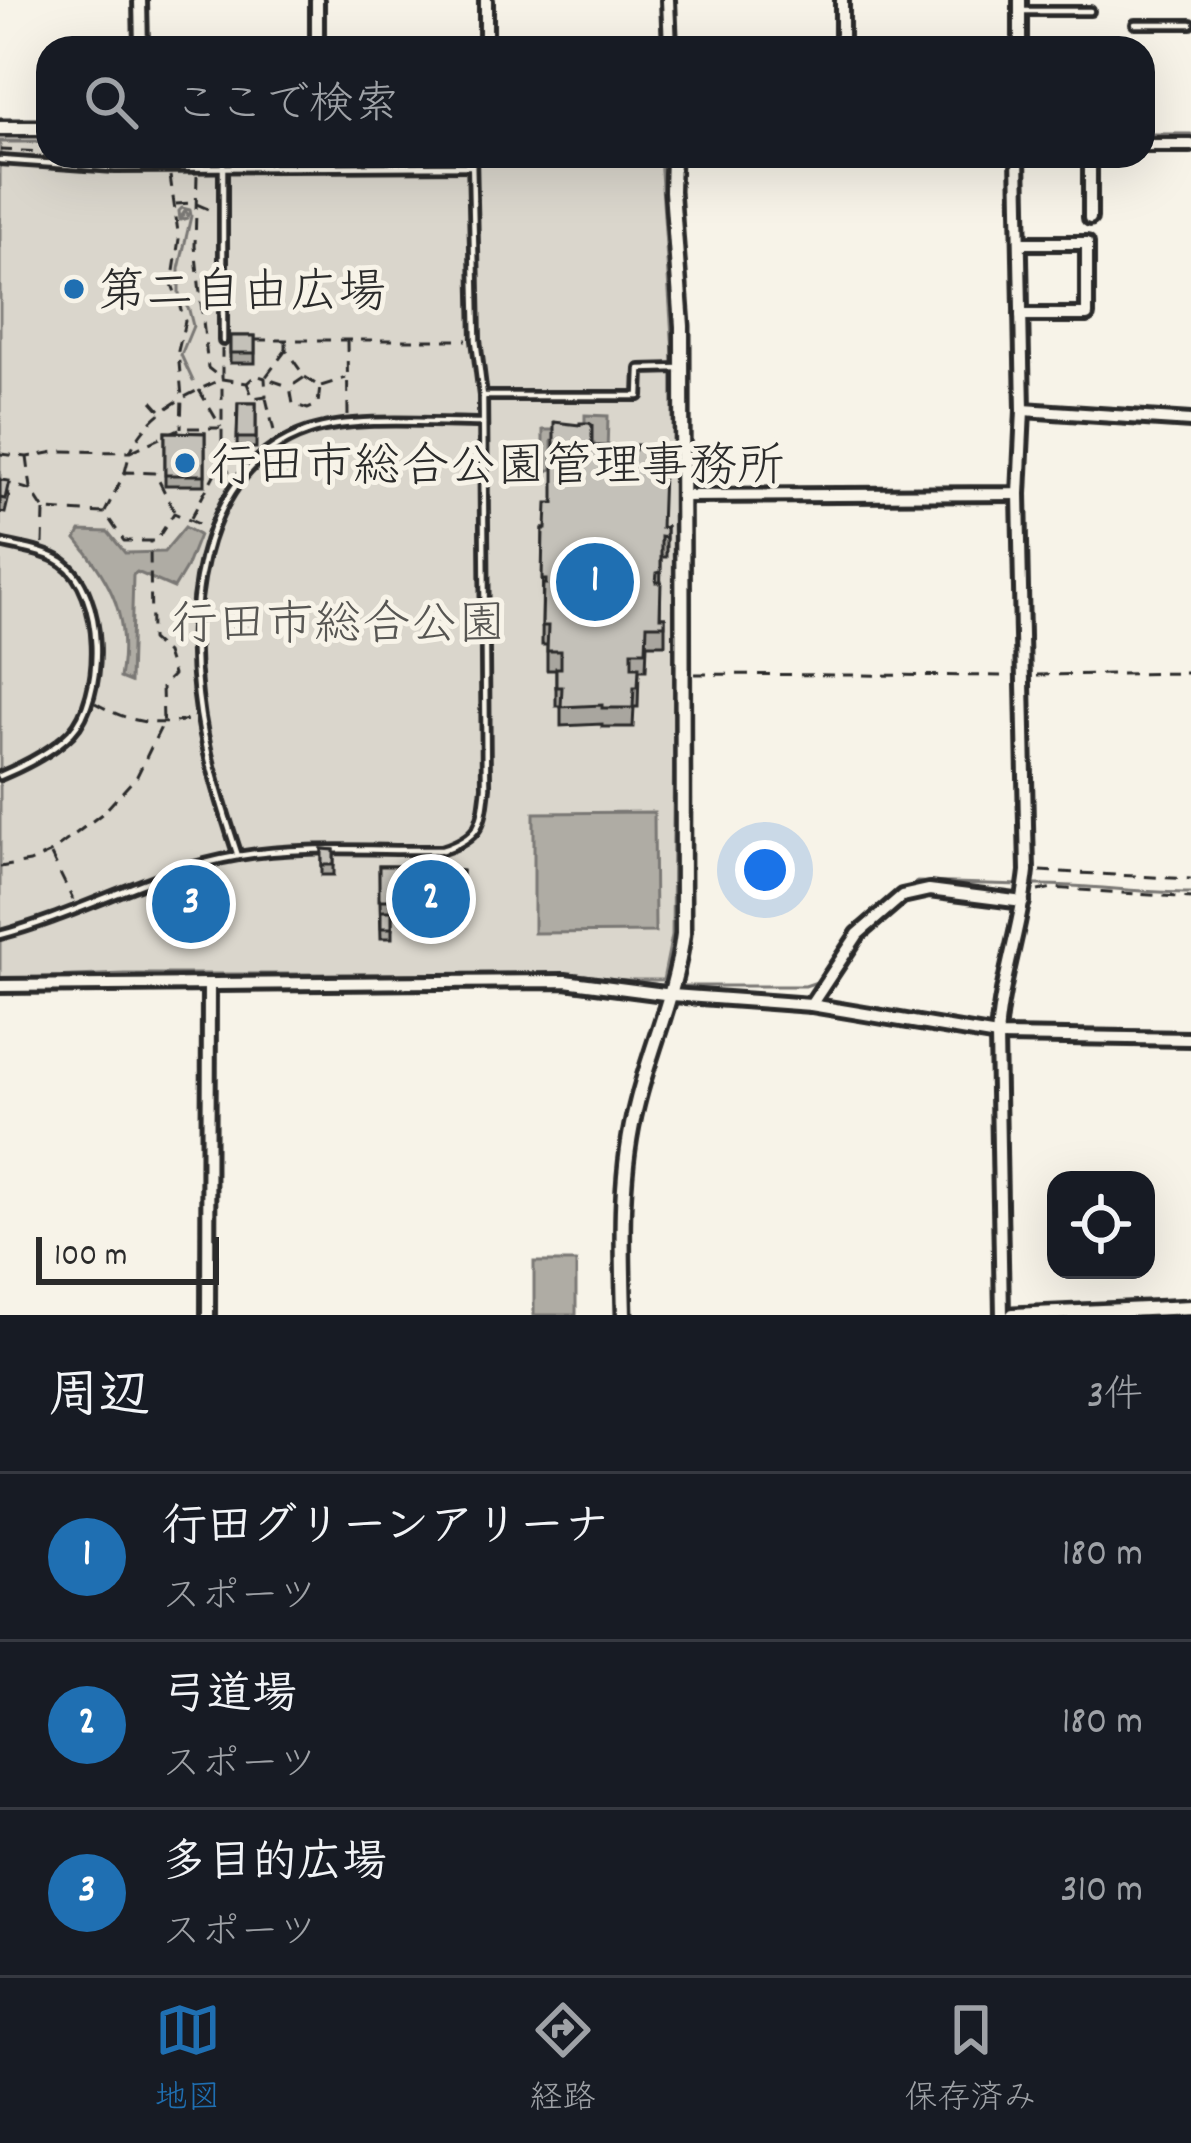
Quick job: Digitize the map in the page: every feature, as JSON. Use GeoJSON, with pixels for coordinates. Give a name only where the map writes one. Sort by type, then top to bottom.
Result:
{"type":"FeatureCollection","features":[{"type":"Feature","properties":{"kind":"street"},"geometry":{"type":"LineString","coordinates":[[140,0],[141,36]]}},
{"type":"Feature","properties":{"kind":"street"},"geometry":{"type":"LineString","coordinates":[[317,0],[317,36]]}},
{"type":"Feature","properties":{"kind":"street"},"geometry":{"type":"LineString","coordinates":[[486,0],[486,36]]}},
{"type":"Feature","properties":{"kind":"street"},"geometry":{"type":"LineString","coordinates":[[668,0],[670,36]]}},
{"type":"Feature","properties":{"kind":"street"},"geometry":{"type":"LineString","coordinates":[[842,0],[842,36]]}},
{"type":"Feature","properties":{"kind":"street"},"geometry":{"type":"LineString","coordinates":[[0,128],[36,128]]}},
{"type":"Feature","properties":{"kind":"street"},"geometry":{"type":"LineString","coordinates":[[1155,145],[1191,145]]}},
{"type":"Feature","properties":{"kind":"street"},"geometry":{"type":"LineString","coordinates":[[624,1315],[624,1172],[636,1104],[680,967],[683,934],[682,368],[674,168]]}},
{"type":"Feature","properties":{"kind":"street"},"geometry":{"type":"LineString","coordinates":[[1002,1315],[997,1036],[1027,871],[1018,168]]}},
{"type":"Feature","properties":{"kind":"street"},"geometry":{"type":"LineString","coordinates":[[1090,168],[1090,218]]}},
{"type":"Feature","properties":{"kind":"street"},"geometry":{"type":"LineString","coordinates":[[1020,243],[1087,243],[1087,315],[1021,315]]}},
{"type":"Feature","properties":{"kind":"street"},"geometry":{"type":"LineString","coordinates":[[1022,410],[1191,421]]}},
{"type":"Feature","properties":{"kind":"street"},"geometry":{"type":"LineString","coordinates":[[682,496],[1019,494]]}},
{"type":"Feature","properties":{"kind":"street"},"geometry":{"type":"LineString","coordinates":[[811,1005],[858,934],[902,896],[929,890],[1023,898]]}},
{"type":"Feature","properties":{"kind":"street"},"geometry":{"type":"LineString","coordinates":[[0,986],[565,981],[811,1005],[997,1036],[1191,1039]]}},
{"type":"Feature","properties":{"kind":"street"},"geometry":{"type":"LineString","coordinates":[[208,1315],[209,985]]}},
{"type":"Feature","properties":{"kind":"street"},"geometry":{"type":"LineString","coordinates":[[1013,1315],[1191,1307]]}},
{"type":"Feature","properties":{"kind":"lane"},"geometry":{"type":"LineString","coordinates":[[1020,6],[1090,11]]}},
{"type":"Feature","properties":{"kind":"lane"},"geometry":{"type":"LineString","coordinates":[[1135,24],[1191,24]]}},
{"type":"Feature","properties":{"kind":"lane"},"geometry":{"type":"LineString","coordinates":[[0,160],[36,162]]}},
{"type":"Feature","properties":{"kind":"lane"},"geometry":{"type":"LineString","coordinates":[[116,168],[222,168],[223,340]]}},
{"type":"Feature","properties":{"kind":"lane"},"geometry":{"type":"LineString","coordinates":[[0,935],[238,856],[442,850],[475,833],[482,820],[486,787],[483,396],[476,340],[472,168]]}},
{"type":"Feature","properties":{"kind":"lane"},"geometry":{"type":"LineString","coordinates":[[483,396],[639,396],[640,369],[682,368]]}},
{"type":"Feature","properties":{"kind":"lane"},"geometry":{"type":"LineString","coordinates":[[238,856],[215,782],[198,696],[195,638],[201,577],[224,503],[247,471],[277,444],[310,431],[348,424],[483,423]]}},
{"type":"Feature","properties":{"kind":"lane"},"geometry":{"type":"LineString","coordinates":[[0,543],[64,563],[80,584],[97,638],[88,699],[73,731],[22,767],[0,776]]}},
{"type":"Feature","properties":{"kind":"path"},"geometry":{"type":"LineString","coordinates":[[0,150],[36,152]]}},
{"type":"Feature","properties":{"kind":"path"},"geometry":{"type":"LineString","coordinates":[[169,168],[179,239],[172,284],[185,321],[178,351],[181,428]]}},
{"type":"Feature","properties":{"kind":"path"},"geometry":{"type":"LineString","coordinates":[[198,168],[195,246],[208,368],[222,379]]}},
{"type":"Feature","properties":{"kind":"path"},"geometry":{"type":"LineString","coordinates":[[174,204],[194,203],[222,215]]}},
{"type":"Feature","properties":{"kind":"path"},"geometry":{"type":"LineString","coordinates":[[347,338],[348,424]]}},
{"type":"Feature","properties":{"kind":"path"},"geometry":{"type":"LineString","coordinates":[[286,339],[286,350],[305,377],[320,387]]}},
{"type":"Feature","properties":{"kind":"path"},"geometry":{"type":"LineString","coordinates":[[190,520],[222,460],[223,340],[476,340]]}},
{"type":"Feature","properties":{"kind":"path"},"geometry":{"type":"LineString","coordinates":[[277,444],[266,378],[286,350]]}},
{"type":"Feature","properties":{"kind":"path"},"geometry":{"type":"LineString","coordinates":[[104,513],[137,436],[161,412],[222,379],[247,382],[256,375],[290,387]]}},
{"type":"Feature","properties":{"kind":"path"},"geometry":{"type":"LineString","coordinates":[[290,387],[305,377]]}},
{"type":"Feature","properties":{"kind":"path"},"geometry":{"type":"LineString","coordinates":[[320,387],[348,377]]}},
{"type":"Feature","properties":{"kind":"path"},"geometry":{"type":"LineString","coordinates":[[247,382],[253,398],[266,396]]}},
{"type":"Feature","properties":{"kind":"path"},"geometry":{"type":"LineString","coordinates":[[290,387],[292,404],[308,409],[318,404],[320,387]]}},
{"type":"Feature","properties":{"kind":"path"},"geometry":{"type":"LineString","coordinates":[[199,389],[222,428]]}},
{"type":"Feature","properties":{"kind":"path"},"geometry":{"type":"LineString","coordinates":[[152,401],[161,412]]}},
{"type":"Feature","properties":{"kind":"path"},"geometry":{"type":"LineString","coordinates":[[0,454],[27,458],[61,451],[130,452],[181,428],[222,428]]}},
{"type":"Feature","properties":{"kind":"path"},"geometry":{"type":"LineString","coordinates":[[27,458],[31,490],[44,510],[42,554]]}},
{"type":"Feature","properties":{"kind":"path"},"geometry":{"type":"LineString","coordinates":[[222,460],[237,484]]}},
{"type":"Feature","properties":{"kind":"path"},"geometry":{"type":"LineString","coordinates":[[125,472],[155,473],[174,512],[212,530]]}},
{"type":"Feature","properties":{"kind":"path"},"geometry":{"type":"LineString","coordinates":[[0,482],[31,490]]}},
{"type":"Feature","properties":{"kind":"path"},"geometry":{"type":"LineString","coordinates":[[44,510],[104,513]]}},
{"type":"Feature","properties":{"kind":"path"},"geometry":{"type":"LineString","coordinates":[[104,513],[124,541],[156,541],[174,512]]}},
{"type":"Feature","properties":{"kind":"path"},"geometry":{"type":"LineString","coordinates":[[0,867],[50,853],[103,813],[137,776],[163,723],[162,686],[172,675],[166,653],[151,640],[150,541]]}},
{"type":"Feature","properties":{"kind":"path"},"geometry":{"type":"LineString","coordinates":[[683,674],[1191,673]]}},
{"type":"Feature","properties":{"kind":"path"},"geometry":{"type":"LineString","coordinates":[[88,699],[125,720],[183,721]]}},
{"type":"Feature","properties":{"kind":"path"},"geometry":{"type":"LineString","coordinates":[[50,853],[77,910]]}},
{"type":"Feature","properties":{"kind":"path"},"geometry":{"type":"LineString","coordinates":[[1027,871],[1191,879]]}},
{"type":"Feature","properties":{"kind":"path"},"geometry":{"type":"LineString","coordinates":[[1023,898],[1053,888],[1191,898]]}},
{"type":"Feature","properties":{"kind":"green space","name":"行田市総合公園"},"geometry":{"type":"Polygon","coordinates":[[[0,141],[36,141],[36,168],[661,168],[674,368],[676,496],[672,935],[663,980],[0,979],[0,141]]]}},
{"type":"Feature","properties":{"kind":"shaded area"},"geometry":{"type":"Polygon","coordinates":[[[585,415],[608,416],[607,454],[593,464],[594,444],[552,441],[552,469],[543,473],[543,430],[585,430],[585,415]]]}},
{"type":"Feature","properties":{"kind":"shaded area"},"geometry":{"type":"Polygon","coordinates":[[[185,527],[199,535],[174,588],[137,572],[133,575],[130,682],[120,678],[123,638],[116,603],[76,539],[80,531],[108,532],[125,553],[164,552],[185,527]]]}},
{"type":"Feature","properties":{"kind":"shaded area"},"geometry":{"type":"Polygon","coordinates":[[[654,812],[655,932],[534,933],[534,813],[654,812]]]}},
{"type":"Feature","properties":{"kind":"shaded area"},"geometry":{"type":"Polygon","coordinates":[[[534,1262],[576,1262],[576,1315],[534,1315],[534,1262]]]}},
{"type":"Feature","properties":{"kind":"building"},"geometry":{"type":"Polygon","coordinates":[[[230,336],[255,336],[255,353],[230,353],[230,336]]]}},
{"type":"Feature","properties":{"kind":"building"},"geometry":{"type":"Polygon","coordinates":[[[238,403],[256,403],[256,438],[237,438],[238,403]]]}},
{"type":"Feature","properties":{"kind":"building"},"geometry":{"type":"Polygon","coordinates":[[[554,422],[589,423],[592,446],[635,450],[636,445],[664,445],[661,528],[666,527],[666,538],[661,537],[661,572],[656,582],[661,582],[660,617],[665,617],[665,625],[647,625],[646,651],[632,651],[632,667],[639,667],[633,708],[561,707],[556,668],[561,668],[561,651],[547,651],[548,626],[542,626],[543,529],[547,503],[554,503],[554,422]]]}},
{"type":"Feature","properties":{"kind":"building","name":"行田市総合公園管理事務所"},"geometry":{"type":"Polygon","coordinates":[[[165,432],[205,433],[205,475],[165,475],[165,432]]]}},
{"type":"Feature","properties":{"kind":"building"},"geometry":{"type":"Polygon","coordinates":[[[0,480],[9,481],[5,499],[0,498],[0,480]]]}},
{"type":"Feature","properties":{"kind":"building"},"geometry":{"type":"Polygon","coordinates":[[[322,849],[334,850],[334,865],[322,865],[322,849]]]}},
{"type":"Feature","properties":{"kind":"building"},"geometry":{"type":"Polygon","coordinates":[[[379,866],[409,866],[409,900],[379,900],[379,866]]]}},
{"type":"Feature","properties":{"kind":"building"},"geometry":{"type":"Polygon","coordinates":[[[453,870],[462,871],[461,908],[452,908],[453,870]]]}},
{"type":"Feature","properties":{"kind":"building"},"geometry":{"type":"Polygon","coordinates":[[[381,911],[392,911],[392,928],[381,928],[381,911]]]}},
{"type":"Feature","properties":{"kind":"waterway"},"geometry":{"type":"LineString","coordinates":[[1155,134],[1191,134]]}},
{"type":"Feature","properties":{"kind":"waterway"},"geometry":{"type":"LineString","coordinates":[[0,142],[36,142]]}},
{"type":"Feature","properties":{"kind":"waterway"},"geometry":{"type":"LineString","coordinates":[[184,215],[181,217],[185,211],[187,218],[180,220],[182,208],[190,210],[179,294],[193,326],[181,355],[193,381]]}},
{"type":"Feature","properties":{"kind":"waterway"},"geometry":{"type":"LineString","coordinates":[[897,894],[917,882],[1022,885]]}},
{"type":"Feature","properties":{"kind":"waterway"},"geometry":{"type":"LineString","coordinates":[[1031,885],[1191,893]]}},
{"type":"Feature","properties":{"kind":"waterway"},"geometry":{"type":"LineString","coordinates":[[679,986],[805,986],[826,972]]}},
{"type":"Feature","properties":{"kind":"waterway"},"geometry":{"type":"LineString","coordinates":[[0,979],[125,974],[577,974],[669,986]]}},
{"type":"Feature","properties":{"kind":"place","name":"第二自由広場"},"geometry":{"type":"Point","coordinates":[74,289]}},
{"type":"Feature","properties":{"kind":"place","name":"行田市総合公園管理事務所"},"geometry":{"type":"Point","coordinates":[185,463]}},
{"type":"Feature","properties":{"kind":"place","name":"行田グリーンアリーナ"},"geometry":{"type":"Point","coordinates":[595,582]}},
{"type":"Feature","properties":{"kind":"place","name":"弓道場"},"geometry":{"type":"Point","coordinates":[431,899]}},
{"type":"Feature","properties":{"kind":"place","name":"多目的広場"},"geometry":{"type":"Point","coordinates":[191,904]}}]}
